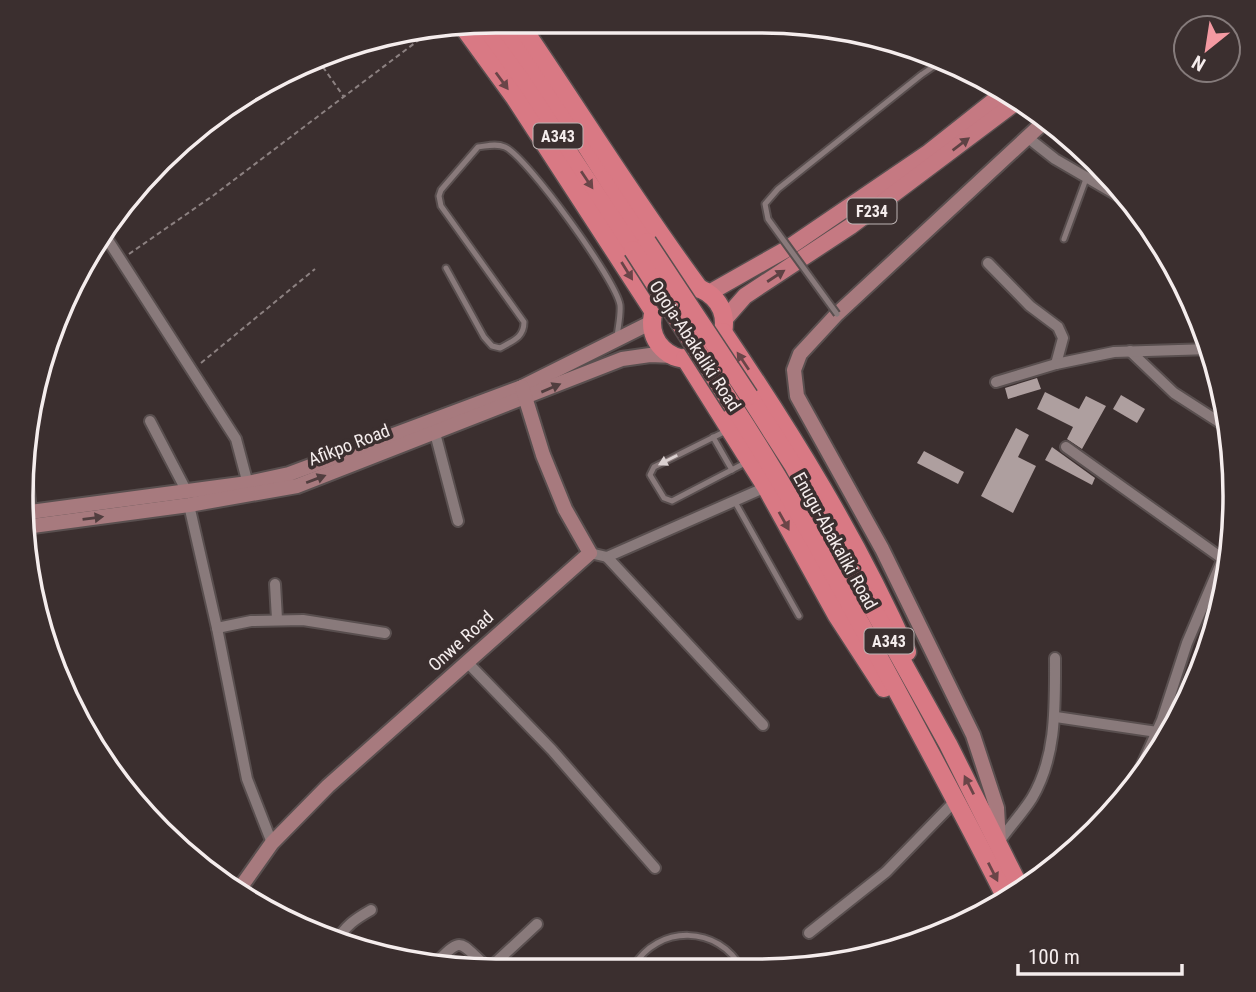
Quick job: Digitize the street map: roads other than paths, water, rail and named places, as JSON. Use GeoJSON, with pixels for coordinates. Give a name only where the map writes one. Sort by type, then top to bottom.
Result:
{"type":"FeatureCollection","features":[{"type":"Feature","properties":{"kind":"highway","name":"Ogoja-Abakaliki Road"},"geometry":{"type":"LineString","coordinates":[[487,33],[640,246]]}},
{"type":"Feature","properties":{"kind":"highway","name":"Ogoja-Abakaliki Road"},"geometry":{"type":"LineString","coordinates":[[507,33],[585,145],[733,406],[777,473],[931,751]]}},
{"type":"Feature","properties":{"kind":"highway"},"geometry":{"type":"LineString","coordinates":[[526,33],[656,230],[704,291],[716,300],[724,326],[825,492],[882,595],[948,744]]}},
{"type":"Feature","properties":{"kind":"highway"},"geometry":{"type":"LineString","coordinates":[[468,34],[515,98],[653,317],[658,342],[680,357],[721,433],[749,461],[766,487],[836,614],[906,722],[931,751]]}},
{"type":"Feature","properties":{"kind":"highway","name":"Enugu-Abakaliki Road"},"geometry":{"type":"LineString","coordinates":[[640,246],[749,396],[793,465],[948,744],[1017,881]]}},
{"type":"Feature","properties":{"kind":"highway"},"geometry":{"type":"LineString","coordinates":[[653,317],[660,300],[671,291],[685,287],[704,291]]}},
{"type":"Feature","properties":{"kind":"highway"},"geometry":{"type":"LineString","coordinates":[[680,357],[695,358],[713,349],[724,326]]}},
{"type":"Feature","properties":{"kind":"highway","name":"A343"},"geometry":{"type":"LineString","coordinates":[[931,751],[1002,890]]}},
{"type":"Feature","properties":{"kind":"main road","name":"F234"},"geometry":{"type":"LineString","coordinates":[[704,291],[785,250],[929,152],[997,98]]}},
{"type":"Feature","properties":{"kind":"main road","name":"F234"},"geometry":{"type":"LineString","coordinates":[[724,326],[745,296],[840,234],[1010,106]]}},
{"type":"Feature","properties":{"kind":"main road"},"geometry":{"type":"LineString","coordinates":[[999,842],[997,808],[973,735],[882,549],[797,396],[794,370],[800,355],[837,314],[1039,127]]}},
{"type":"Feature","properties":{"kind":"main road"},"geometry":{"type":"LineString","coordinates":[[829,220],[840,234]]}},
{"type":"Feature","properties":{"kind":"main road","name":"Afikpo Road"},"geometry":{"type":"LineString","coordinates":[[34,525],[249,489],[297,486],[435,433],[524,393],[617,341],[653,317]]}},
{"type":"Feature","properties":{"kind":"main road","name":"Afikpo Road"},"geometry":{"type":"LineString","coordinates":[[249,489],[622,359],[650,355],[680,357]]}},
{"type":"Feature","properties":{"kind":"main road"},"geometry":{"type":"LineString","coordinates":[[524,393],[565,509],[590,553]]}},
{"type":"Feature","properties":{"kind":"main road","name":"Afikpo Road"},"geometry":{"type":"LineString","coordinates":[[34,511],[188,499]]}},
{"type":"Feature","properties":{"kind":"main road","name":"Onwe Road"},"geometry":{"type":"LineString","coordinates":[[243,884],[272,843],[328,786],[590,553]]}},
{"type":"Feature","properties":{"kind":"street"},"geometry":{"type":"LineString","coordinates":[[1027,137],[1055,159],[1107,190]]}},
{"type":"Feature","properties":{"kind":"street"},"geometry":{"type":"LineString","coordinates":[[109,242],[236,439],[249,489]]}},
{"type":"Feature","properties":{"kind":"street"},"geometry":{"type":"LineString","coordinates":[[988,263],[1030,306],[1058,327],[1063,338],[1056,364]]}},
{"type":"Feature","properties":{"kind":"street"},"geometry":{"type":"LineString","coordinates":[[996,382],[1088,356],[1130,351],[1199,349]]}},
{"type":"Feature","properties":{"kind":"street"},"geometry":{"type":"LineString","coordinates":[[1130,351],[1174,393],[1216,420]]}},
{"type":"Feature","properties":{"kind":"street"},"geometry":{"type":"LineString","coordinates":[[150,421],[188,499],[247,779],[272,843]]}},
{"type":"Feature","properties":{"kind":"street"},"geometry":{"type":"LineString","coordinates":[[435,433],[458,521]]}},
{"type":"Feature","properties":{"kind":"street"},"geometry":{"type":"LineString","coordinates":[[1066,447],[1219,556]]}},
{"type":"Feature","properties":{"kind":"street"},"geometry":{"type":"LineString","coordinates":[[607,557],[766,487]]}},
{"type":"Feature","properties":{"kind":"street"},"geometry":{"type":"LineString","coordinates":[[590,553],[607,557],[763,725]]}},
{"type":"Feature","properties":{"kind":"street"},"geometry":{"type":"LineString","coordinates":[[1155,736],[1187,643],[1216,576]]}},
{"type":"Feature","properties":{"kind":"street"},"geometry":{"type":"LineString","coordinates":[[275,584],[277,619]]}},
{"type":"Feature","properties":{"kind":"street"},"geometry":{"type":"LineString","coordinates":[[217,628],[277,619],[303,620],[385,633]]}},
{"type":"Feature","properties":{"kind":"street"},"geometry":{"type":"LineString","coordinates":[[999,842],[1019,817],[1042,776],[1055,717],[1055,658]]}},
{"type":"Feature","properties":{"kind":"street"},"geometry":{"type":"LineString","coordinates":[[467,662],[552,750],[655,868]]}},
{"type":"Feature","properties":{"kind":"street"},"geometry":{"type":"LineString","coordinates":[[1055,717],[1160,726]]}},
{"type":"Feature","properties":{"kind":"street"},"geometry":{"type":"LineString","coordinates":[[809,933],[886,872],[956,800]]}},
{"type":"Feature","properties":{"kind":"street"},"geometry":{"type":"LineString","coordinates":[[343,932],[371,910]]}},
{"type":"Feature","properties":{"kind":"street"},"geometry":{"type":"LineString","coordinates":[[499,959],[537,923]]}},
{"type":"Feature","properties":{"kind":"street"},"geometry":{"type":"LineString","coordinates":[[443,956],[459,944],[465,945],[478,958]]}},
{"type":"Feature","properties":{"kind":"lane"},"geometry":{"type":"LineString","coordinates":[[837,314],[768,219],[765,204],[778,189],[933,67]]}},
{"type":"Feature","properties":{"kind":"lane"},"geometry":{"type":"LineString","coordinates":[[446,268],[484,337],[492,346],[500,348],[520,337],[524,322],[442,206],[439,196],[441,190],[478,147],[496,145],[507,148],[524,162],[603,270],[620,303],[617,341]]}},
{"type":"Feature","properties":{"kind":"lane"},"geometry":{"type":"LineString","coordinates":[[1065,239],[1086,179]]}},
{"type":"Feature","properties":{"kind":"lane"},"geometry":{"type":"LineString","coordinates":[[732,470],[721,433],[654,467],[650,475],[664,498],[672,501],[732,470],[749,461]]}},
{"type":"Feature","properties":{"kind":"lane"},"geometry":{"type":"LineString","coordinates":[[735,502],[799,616]]}},
{"type":"Feature","properties":{"kind":"lane"},"geometry":{"type":"LineString","coordinates":[[638,959],[643,952],[660,940],[690,935],[710,939],[736,959]]}}]}
